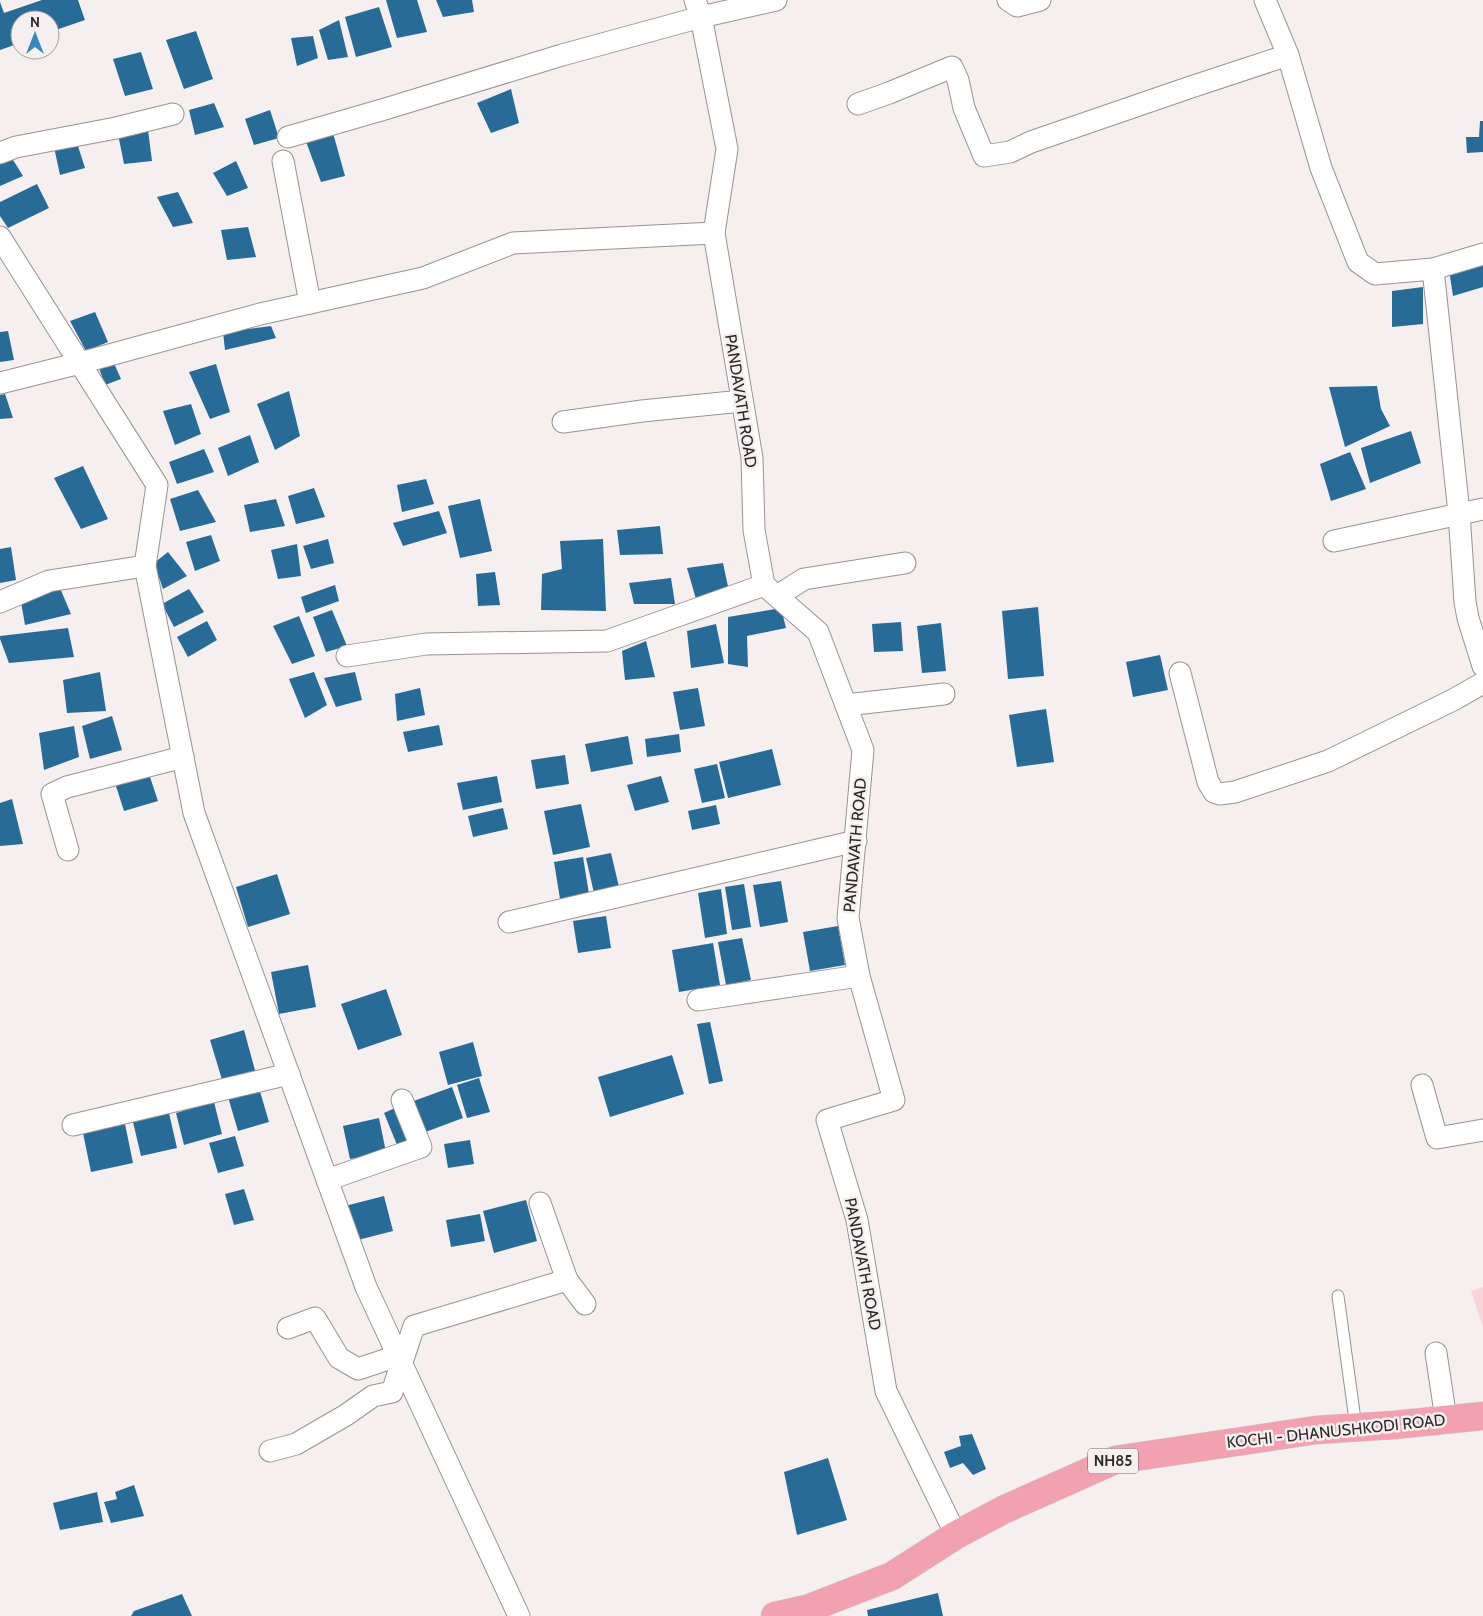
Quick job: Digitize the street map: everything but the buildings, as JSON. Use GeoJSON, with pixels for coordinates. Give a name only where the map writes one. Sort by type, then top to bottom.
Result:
{"type":"FeatureCollection","features":[{"type":"Feature","properties":{"kind":"highway","name":"KOCHI - DHANUSHKODI ROAD"},"geometry":{"type":"LineString","coordinates":[[775,1616],[807,1609],[892,1576],[956,1535],[1003,1510],[1115,1460],[1316,1430],[1483,1416]]}},
{"type":"Feature","properties":{"kind":"street"},"geometry":{"type":"LineString","coordinates":[[288,137],[562,55],[698,9],[776,0]]}},
{"type":"Feature","properties":{"kind":"street"},"geometry":{"type":"LineString","coordinates":[[1008,0],[1017,6],[1040,0]]}},
{"type":"Feature","properties":{"kind":"street"},"geometry":{"type":"LineString","coordinates":[[1265,0],[1288,56],[1321,168],[1358,262],[1375,274],[1432,268],[1483,254]]}},
{"type":"Feature","properties":{"kind":"street","name":"PANDAVATH ROAD"},"geometry":{"type":"LineString","coordinates":[[698,9],[727,149],[714,233],[752,458],[754,530],[770,590],[818,632],[864,750],[848,918],[859,976],[894,1100],[827,1120],[857,1220],[886,1391],[956,1535]]}},
{"type":"Feature","properties":{"kind":"street"},"geometry":{"type":"LineString","coordinates":[[858,104],[952,67],[958,80],[964,108],[984,156],[1010,152],[1031,142],[1288,56]]}},
{"type":"Feature","properties":{"kind":"street"},"geometry":{"type":"LineString","coordinates":[[0,153],[16,147],[116,128],[173,114]]}},
{"type":"Feature","properties":{"kind":"street"},"geometry":{"type":"LineString","coordinates":[[284,161],[310,302]]}},
{"type":"Feature","properties":{"kind":"street"},"geometry":{"type":"LineString","coordinates":[[0,383],[260,314],[423,278],[513,243],[714,233]]}},
{"type":"Feature","properties":{"kind":"street"},"geometry":{"type":"LineString","coordinates":[[0,237],[8,267],[80,363],[157,485],[145,566],[194,813],[366,1287],[519,1616]]}},
{"type":"Feature","properties":{"kind":"street"},"geometry":{"type":"LineString","coordinates":[[1432,268],[1459,513],[1464,602],[1483,666]]}},
{"type":"Feature","properties":{"kind":"street"},"geometry":{"type":"LineString","coordinates":[[563,422],[642,411],[742,402]]}},
{"type":"Feature","properties":{"kind":"street"},"geometry":{"type":"LineString","coordinates":[[1334,541],[1483,509]]}},
{"type":"Feature","properties":{"kind":"street"},"geometry":{"type":"LineString","coordinates":[[347,656],[426,644],[607,641],[804,580],[905,563]]}},
{"type":"Feature","properties":{"kind":"street"},"geometry":{"type":"LineString","coordinates":[[0,602],[49,581],[145,566]]}},
{"type":"Feature","properties":{"kind":"street"},"geometry":{"type":"LineString","coordinates":[[1180,673],[1208,782],[1214,792],[1220,794],[1235,792],[1328,761],[1453,700],[1483,683]]}},
{"type":"Feature","properties":{"kind":"street"},"geometry":{"type":"LineString","coordinates":[[846,705],[944,694]]}},
{"type":"Feature","properties":{"kind":"street"},"geometry":{"type":"LineString","coordinates":[[68,850],[52,794],[67,787],[183,757]]}},
{"type":"Feature","properties":{"kind":"street"},"geometry":{"type":"LineString","coordinates":[[509,922],[856,841]]}},
{"type":"Feature","properties":{"kind":"street"},"geometry":{"type":"LineString","coordinates":[[698,1000],[859,976]]}},
{"type":"Feature","properties":{"kind":"street"},"geometry":{"type":"LineString","coordinates":[[73,1126],[289,1074]]}},
{"type":"Feature","properties":{"kind":"street"},"geometry":{"type":"LineString","coordinates":[[1422,1085],[1437,1138],[1483,1130]]}},
{"type":"Feature","properties":{"kind":"street"},"geometry":{"type":"LineString","coordinates":[[327,1180],[421,1147],[402,1100]]}},
{"type":"Feature","properties":{"kind":"street"},"geometry":{"type":"LineString","coordinates":[[540,1204],[567,1280],[585,1304]]}},
{"type":"Feature","properties":{"kind":"street"},"geometry":{"type":"LineString","coordinates":[[270,1451],[296,1444],[346,1416],[373,1396],[392,1392],[399,1361],[414,1326],[567,1280]]}},
{"type":"Feature","properties":{"kind":"street"},"geometry":{"type":"LineString","coordinates":[[288,1328],[315,1318],[339,1358],[358,1369],[399,1361]]}},
{"type":"Feature","properties":{"kind":"street"},"geometry":{"type":"LineString","coordinates":[[1436,1353],[1446,1419]]}},
{"type":"Feature","properties":{"kind":"lane"},"geometry":{"type":"LineString","coordinates":[[1338,1296],[1356,1427]]}},
{"type":"Feature","properties":{"kind":"shaded area"},"geometry":{"type":"Polygon","coordinates":[[[1483,1287],[1483,1327],[1471,1291],[1483,1287]]]}}]}
